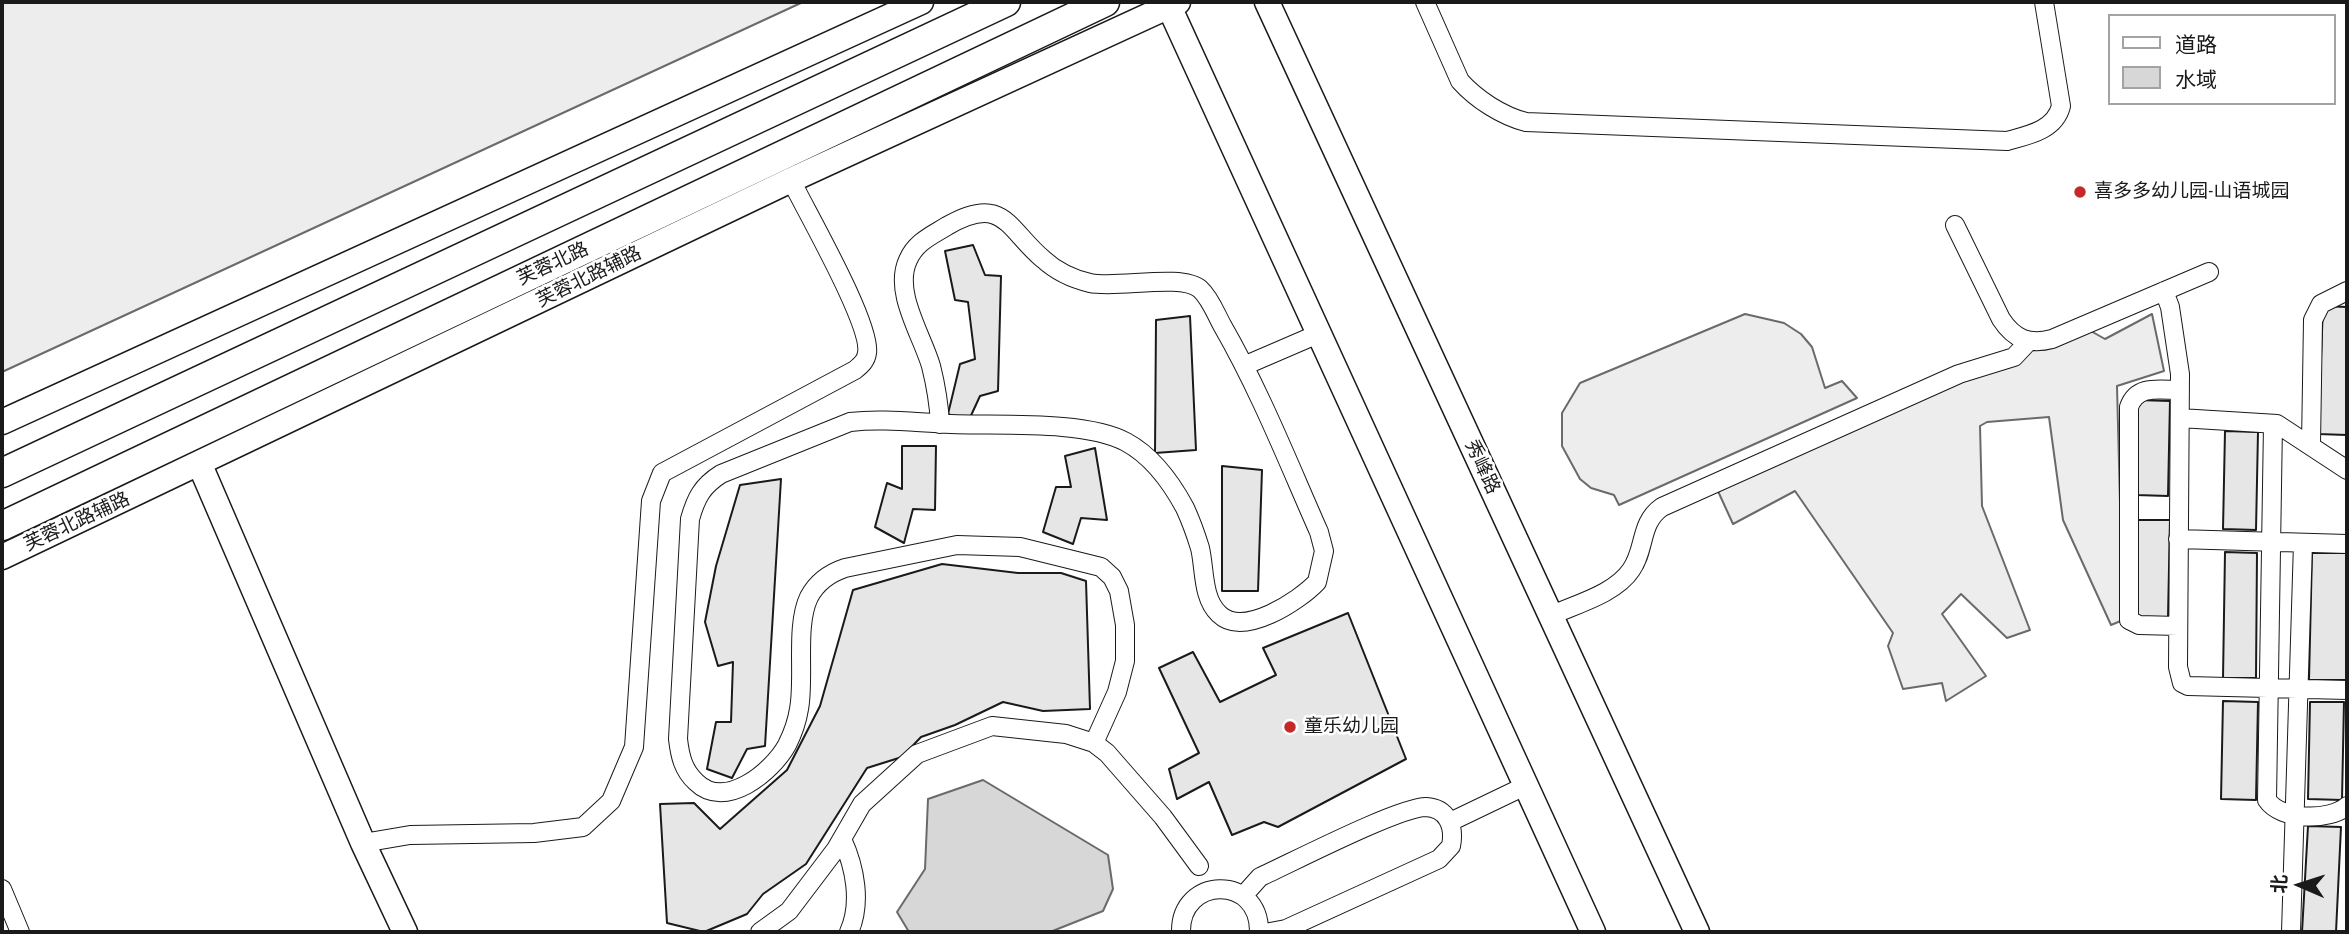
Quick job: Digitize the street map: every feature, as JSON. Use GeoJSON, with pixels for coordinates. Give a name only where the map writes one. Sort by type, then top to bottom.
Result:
{"type":"FeatureCollection","features":[{"type":"Feature","properties":{"kind":"main road"},"geometry":{"type":"LineString","coordinates":[[2,422],[921,2]]}},
{"type":"Feature","properties":{"kind":"main road"},"geometry":{"type":"LineString","coordinates":[[2,473],[1006,2]]}},
{"type":"Feature","properties":{"kind":"main road","name":"芙蓉北路"},"geometry":{"type":"LineString","coordinates":[[2,526],[1105,2]]}},
{"type":"Feature","properties":{"kind":"main road","name":"秀峰路"},"geometry":{"type":"LineString","coordinates":[[1267,2],[1697,932]]}},
{"type":"Feature","properties":{"kind":"main road"},"geometry":{"type":"LineString","coordinates":[[1171,3],[1318,334],[1593,932]]}},
{"type":"Feature","properties":{"kind":"main road","name":"芙蓉北路辅路"},"geometry":{"type":"LineString","coordinates":[[2,557],[200,465],[791,180],[1171,3]]}},
{"type":"Feature","properties":{"kind":"main road"},"geometry":{"type":"LineString","coordinates":[[200,465],[363,843],[405,932]]}},
{"type":"Feature","properties":{"kind":"street"},"geometry":{"type":"LineString","coordinates":[[1425,2],[1461,81],[1469,91],[1512,118],[1526,122],[2007,141],[2051,125],[2059,116],[2061,106],[2044,2]]}},
{"type":"Feature","properties":{"kind":"street"},"geometry":{"type":"LineString","coordinates":[[363,843],[411,835],[534,833],[583,827],[611,801],[634,747],[651,501],[662,473],[864,363],[867,352],[861,322],[791,180]]}},
{"type":"Feature","properties":{"kind":"street"},"geometry":{"type":"LineString","coordinates":[[940,424],[939,401],[930,364],[905,292],[903,277],[918,243],[955,222],[979,215],[993,214],[1004,218],[1041,258],[1066,275],[1091,283],[1181,283],[1199,288],[1246,365],[1319,532],[1324,551],[1317,582],[1309,591],[1277,611],[1249,622],[1231,621],[1218,614],[1209,595],[1190,519],[1175,490],[1146,455],[1124,440],[1072,429],[850,422],[721,474],[705,484],[696,497],[690,519],[678,739],[680,759],[690,776],[709,791],[727,792],[768,770],[786,747],[795,727],[799,706],[805,614],[809,598],[818,585],[830,573],[845,568],[957,545],[1020,547],[1101,567],[1112,577],[1119,591],[1125,625],[1125,661],[1117,692],[1094,743]]}},
{"type":"Feature","properties":{"kind":"street"},"geometry":{"type":"LineString","coordinates":[[1955,225],[2008,330],[2029,341],[2052,339],[2209,272]]}},
{"type":"Feature","properties":{"kind":"street"},"geometry":{"type":"LineString","coordinates":[[2311,444],[2313,320],[2321,304],[2347,291]]}},
{"type":"Feature","properties":{"kind":"street"},"geometry":{"type":"LineString","coordinates":[[2164,292],[2171,307],[2180,390],[2178,667],[2182,683],[2188,686],[2347,690]]}},
{"type":"Feature","properties":{"kind":"street"},"geometry":{"type":"LineString","coordinates":[[1246,365],[1318,334]]}},
{"type":"Feature","properties":{"kind":"street"},"geometry":{"type":"LineString","coordinates":[[1550,616],[1624,580],[1633,568],[1646,524],[1662,508],[1959,374],[2014,357],[2029,341]]}},
{"type":"Feature","properties":{"kind":"street"},"geometry":{"type":"LineString","coordinates":[[2178,626],[2139,625],[2129,620],[2129,448],[2132,398],[2145,390],[2180,390]]}},
{"type":"Feature","properties":{"kind":"street"},"geometry":{"type":"LineString","coordinates":[[2179,418],[2273,424],[2291,431],[2347,470]]}},
{"type":"Feature","properties":{"kind":"street"},"geometry":{"type":"LineString","coordinates":[[2273,424],[2269,542],[2267,800],[2270,805],[2297,816],[2334,814],[2347,806]]}},
{"type":"Feature","properties":{"kind":"street"},"geometry":{"type":"LineString","coordinates":[[2178,538],[2347,544]]}},
{"type":"Feature","properties":{"kind":"street"},"geometry":{"type":"LineString","coordinates":[[2291,932],[2297,816],[2303,543]]}},
{"type":"Feature","properties":{"kind":"street"},"geometry":{"type":"LineString","coordinates":[[760,932],[789,911],[842,839],[862,804],[917,754],[992,726],[1066,734],[1094,743],[1107,753],[1163,817],[1199,866],[1220,889],[1243,896],[1258,915],[1259,932]]}},
{"type":"Feature","properties":{"kind":"street"},"geometry":{"type":"LineString","coordinates":[[1450,822],[1525,786]]}},
{"type":"Feature","properties":{"kind":"street"},"geometry":{"type":"LineString","coordinates":[[1243,896],[1260,877],[1404,812],[1432,808],[1443,812],[1450,822],[1451,846],[1439,859],[1286,929],[1270,932]]}},
{"type":"Feature","properties":{"kind":"street"},"geometry":{"type":"LineString","coordinates":[[842,839],[852,868],[856,894],[855,920],[849,932]]}},
{"type":"Feature","properties":{"kind":"street"},"geometry":{"type":"LineString","coordinates":[[1199,866],[1200,894]]}},
{"type":"Feature","properties":{"kind":"street"},"geometry":{"type":"LineString","coordinates":[[2,889],[20,932]]}},
{"type":"Feature","properties":{"kind":"street"},"geometry":{"type":"LineString","coordinates":[[1181,932],[1186,910],[1200,894],[1220,889]]}},
{"type":"Feature","properties":{"kind":"shaded area"},"geometry":{"type":"Polygon","coordinates":[[[2,2],[803,2],[2,372],[2,2]]]}},
{"type":"Feature","properties":{"kind":"shaded area"},"geometry":{"type":"Polygon","coordinates":[[[1745,314],[1784,323],[1801,334],[1812,347],[1825,388],[1842,381],[1857,398],[1619,505],[1614,495],[1591,488],[1580,479],[1562,446],[1562,413],[1580,383],[1745,314]]]}},
{"type":"Feature","properties":{"kind":"shaded area"},"geometry":{"type":"Polygon","coordinates":[[[2152,314],[2164,371],[2117,386],[2123,620],[2111,625],[2063,520],[2049,417],[1987,422],[1980,426],[1982,506],[2030,630],[2007,638],[1961,594],[1942,614],[1986,676],[1946,701],[1942,683],[1903,689],[1888,646],[1893,633],[1795,491],[1733,524],[1717,489],[2024,351],[2089,330],[2105,339],[2152,314]]]}},
{"type":"Feature","properties":{"kind":"water"},"geometry":{"type":"Polygon","coordinates":[[[983,780],[1108,855],[1113,889],[1103,911],[1050,932],[909,932],[897,912],[925,869],[928,799],[983,780]]]}},
{"type":"Feature","properties":{"kind":"building"},"geometry":{"type":"Polygon","coordinates":[[[973,245],[985,275],[1001,276],[998,391],[980,396],[968,422],[948,414],[960,364],[975,359],[968,302],[955,300],[945,251],[973,245]]]}},
{"type":"Feature","properties":{"kind":"building"},"geometry":{"type":"Polygon","coordinates":[[[2323,306],[2347,307],[2347,435],[2318,434],[2323,306]]]}},
{"type":"Feature","properties":{"kind":"building"},"geometry":{"type":"Polygon","coordinates":[[[1190,316],[1196,450],[1155,453],[1156,320],[1190,316]]]}},
{"type":"Feature","properties":{"kind":"building"},"geometry":{"type":"Polygon","coordinates":[[[2138,400],[2170,401],[2168,496],[2136,495],[2138,400]]]}},
{"type":"Feature","properties":{"kind":"building"},"geometry":{"type":"Polygon","coordinates":[[[2225,431],[2258,432],[2256,530],[2223,529],[2225,431]]]}},
{"type":"Feature","properties":{"kind":"building"},"geometry":{"type":"Polygon","coordinates":[[[902,446],[936,446],[935,510],[913,509],[904,543],[875,527],[887,483],[902,489],[902,446]]]}},
{"type":"Feature","properties":{"kind":"building"},"geometry":{"type":"Polygon","coordinates":[[[1095,448],[1107,520],[1081,518],[1073,544],[1043,532],[1056,487],[1071,487],[1065,456],[1095,448]]]}},
{"type":"Feature","properties":{"kind":"building"},"geometry":{"type":"Polygon","coordinates":[[[1222,466],[1262,470],[1258,591],[1222,591],[1222,466]]]}},
{"type":"Feature","properties":{"kind":"building"},"geometry":{"type":"Polygon","coordinates":[[[781,479],[765,746],[747,749],[732,778],[707,769],[716,722],[731,722],[733,662],[718,666],[705,622],[716,566],[740,485],[781,479]]]}},
{"type":"Feature","properties":{"kind":"building"},"geometry":{"type":"Polygon","coordinates":[[[2136,520],[2170,520],[2168,617],[2135,617],[2136,520]]]}},
{"type":"Feature","properties":{"kind":"building"},"geometry":{"type":"Polygon","coordinates":[[[2225,552],[2257,553],[2256,678],[2223,678],[2225,552]]]}},
{"type":"Feature","properties":{"kind":"building"},"geometry":{"type":"Polygon","coordinates":[[[2312,553],[2347,553],[2346,680],[2309,680],[2312,553]]]}},
{"type":"Feature","properties":{"kind":"building"},"geometry":{"type":"Polygon","coordinates":[[[942,564],[1018,573],[1061,573],[1086,581],[1090,709],[1043,711],[1003,702],[955,725],[921,737],[902,757],[867,768],[806,864],[763,894],[747,914],[704,932],[667,923],[660,804],[694,803],[720,829],[787,770],[820,706],[853,590],[942,564]]]}},
{"type":"Feature","properties":{"kind":"building","name":"童乐幼儿园"},"geometry":{"type":"Polygon","coordinates":[[[1348,613],[1406,759],[1278,827],[1264,822],[1232,835],[1209,782],[1177,799],[1169,769],[1199,753],[1159,668],[1193,652],[1220,702],[1276,675],[1263,648],[1348,613]]]}},
{"type":"Feature","properties":{"kind":"building"},"geometry":{"type":"Polygon","coordinates":[[[2223,701],[2258,702],[2256,800],[2221,799],[2223,701]]]}},
{"type":"Feature","properties":{"kind":"building"},"geometry":{"type":"Polygon","coordinates":[[[2310,702],[2344,702],[2342,800],[2308,799],[2310,702]]]}},
{"type":"Feature","properties":{"kind":"building"},"geometry":{"type":"Polygon","coordinates":[[[2308,826],[2341,827],[2336,932],[2302,932],[2308,826]]]}},
{"type":"Feature","properties":{"kind":"place","name":"喜多多幼儿园-山语城园"},"geometry":{"type":"Point","coordinates":[2080,192]}},
{"type":"Feature","properties":{"kind":"place","name":"童乐幼儿园"},"geometry":{"type":"Point","coordinates":[1290,727]}}]}
